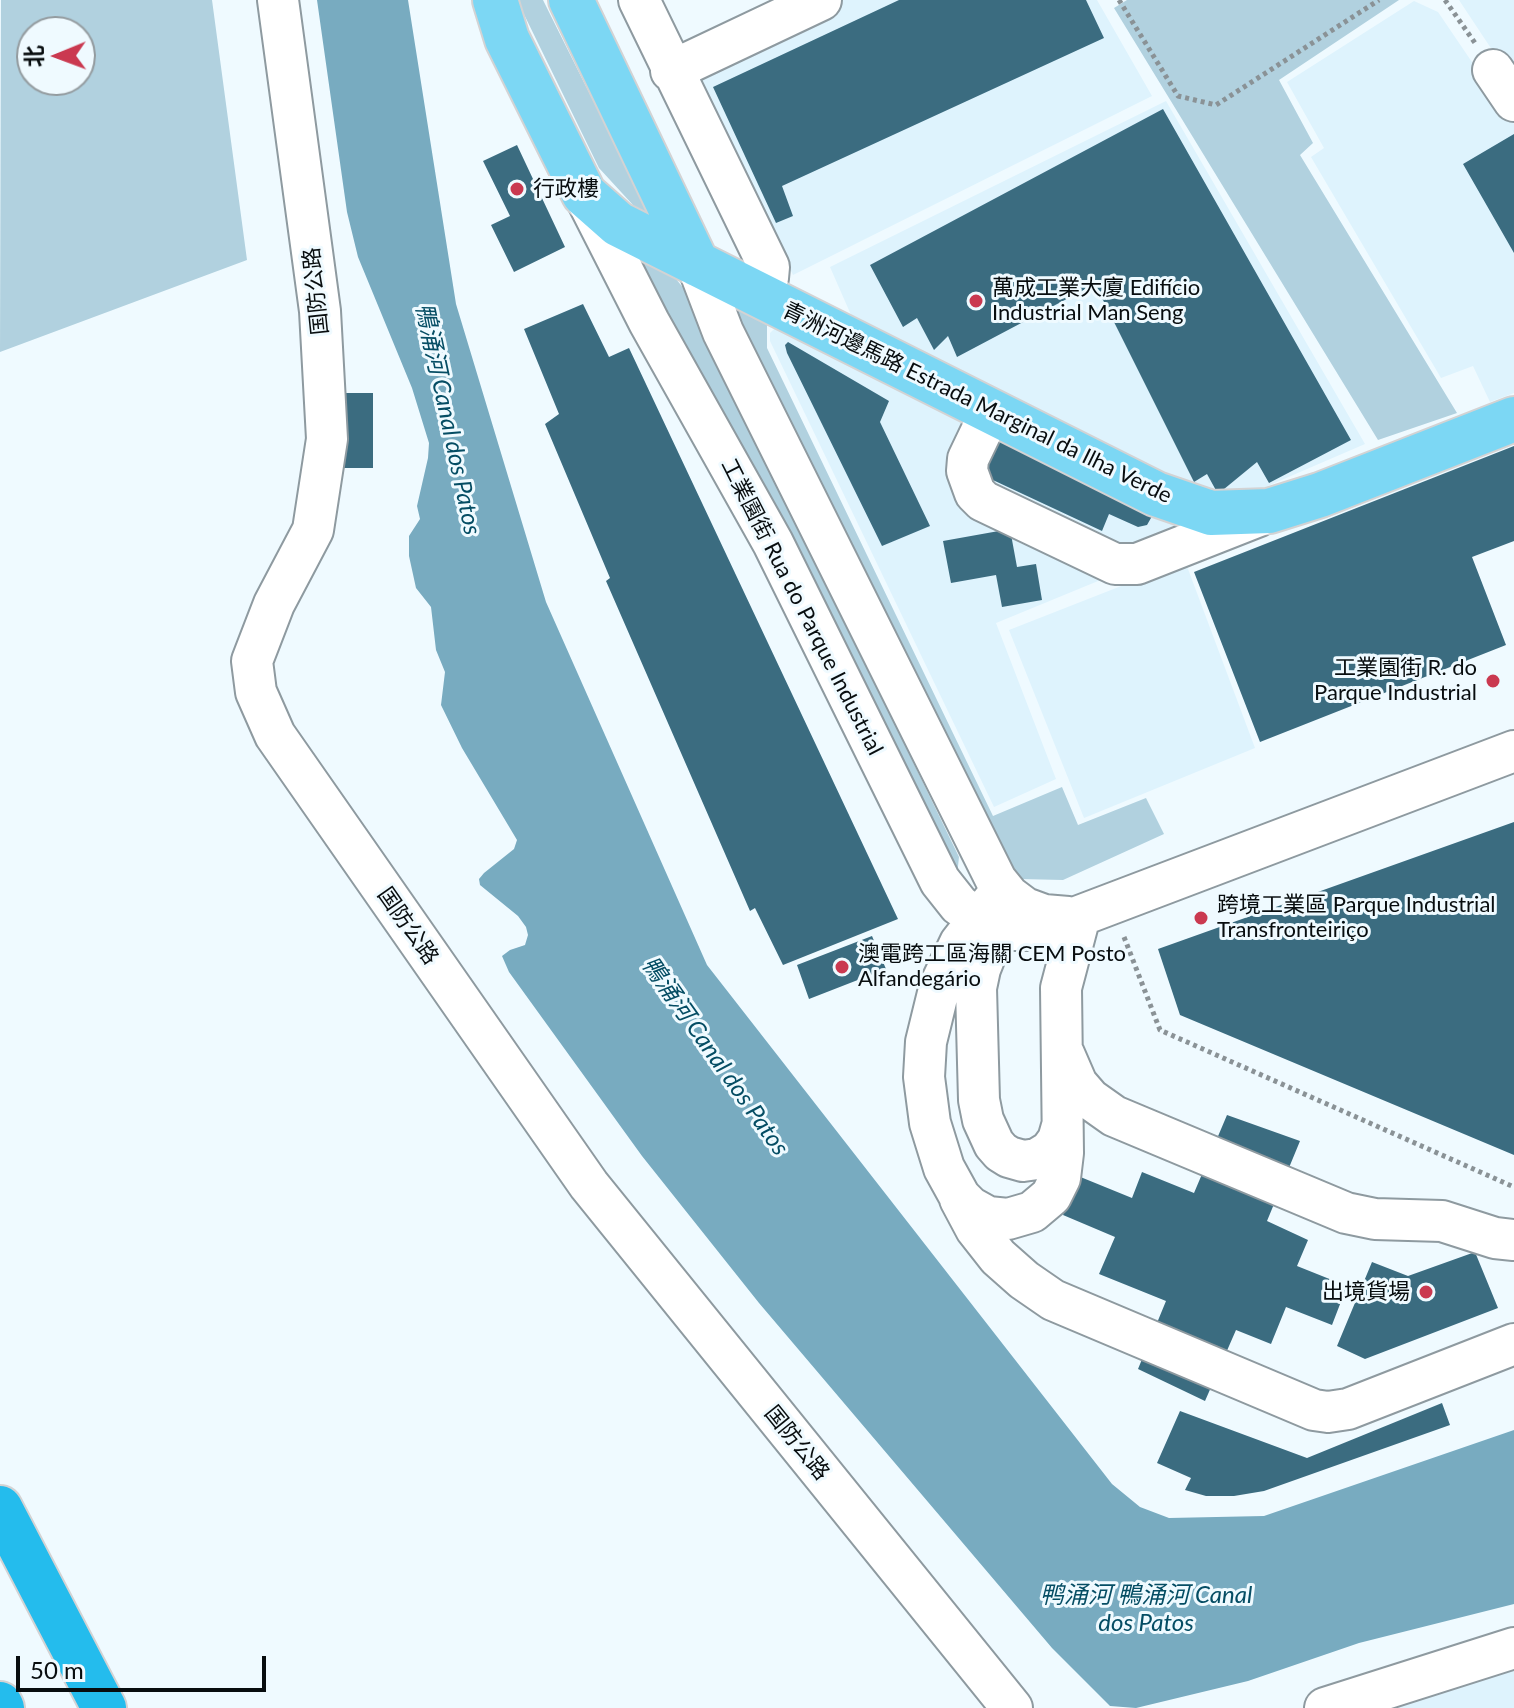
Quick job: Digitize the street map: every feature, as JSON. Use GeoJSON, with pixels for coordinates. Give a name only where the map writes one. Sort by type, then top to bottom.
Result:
{"type":"FeatureCollection","features":[{"type":"Feature","properties":{"kind":"highway"},"geometry":{"type":"LineString","coordinates":[[0,1508],[104,1708]]}},
{"type":"Feature","properties":{"kind":"main road","name":"青洲河邊馬路 Estrada Marginal da Ilha Verde"},"geometry":{"type":"LineString","coordinates":[[495,0],[507,39],[584,194],[618,224],[1156,494],[1211,513],[1269,511],[1320,495],[1514,419]]}},
{"type":"Feature","properties":{"kind":"main road"},"geometry":{"type":"LineString","coordinates":[[571,0],[697,264]]}},
{"type":"Feature","properties":{"kind":"street","name":"国防公路"},"geometry":{"type":"LineString","coordinates":[[278,0],[320,311],[327,439],[313,530],[274,604],[252,661],[256,692],[275,735],[589,1185],[1012,1708]]}},
{"type":"Feature","properties":{"kind":"street","name":"青洲河邊馬路 Estrada Marginal da Ilha Verde"},"geometry":{"type":"LineString","coordinates":[[639,0],[769,267],[768,278],[760,295]]}},
{"type":"Feature","properties":{"kind":"street"},"geometry":{"type":"LineString","coordinates":[[671,71],[821,0]]}},
{"type":"Feature","properties":{"kind":"street","name":"工業園街 Rua do Parque Industrial"},"geometry":{"type":"LineString","coordinates":[[584,194],[649,322],[773,543],[940,881],[959,905],[993,911]]}},
{"type":"Feature","properties":{"kind":"street"},"geometry":{"type":"LineString","coordinates":[[697,264],[723,332],[984,855],[993,911],[976,988],[979,1100],[983,1120],[1001,1152],[1023,1161],[1037,1159],[1050,1151],[1061,1135],[1062,1126]]}},
{"type":"Feature","properties":{"kind":"street"},"geometry":{"type":"LineString","coordinates":[[991,411],[968,459],[967,471],[975,493],[983,501],[1115,564],[1137,564],[1269,511]]}},
{"type":"Feature","properties":{"kind":"street"},"geometry":{"type":"LineString","coordinates":[[993,911],[1023,930],[1043,929],[1514,751]]}},
{"type":"Feature","properties":{"kind":"street"},"geometry":{"type":"LineString","coordinates":[[957,1193],[970,1207],[988,1217],[1018,1218],[1037,1210],[1051,1196],[1060,1178],[1061,988],[1096,910]]}},
{"type":"Feature","properties":{"kind":"street"},"geometry":{"type":"LineString","coordinates":[[993,911],[954,953],[940,985],[930,1019],[925,1053],[925,1088],[930,1123],[944,1168],[983,1239],[1015,1273],[1043,1294],[1074,1310],[1314,1410],[1328,1412],[1344,1410],[1514,1344]]}},
{"type":"Feature","properties":{"kind":"street"},"geometry":{"type":"LineString","coordinates":[[1062,1039],[1065,1057],[1077,1084],[1090,1099],[1114,1116],[1355,1216],[1442,1221],[1495,1238],[1514,1240]]}},
{"type":"Feature","properties":{"kind":"street"},"geometry":{"type":"LineString","coordinates":[[1325,1708],[1514,1648]]}},
{"type":"Feature","properties":{"kind":"path"},"geometry":{"type":"LineString","coordinates":[[1119,0],[1178,96],[1216,105],[1379,0]]}},
{"type":"Feature","properties":{"kind":"path"},"geometry":{"type":"LineString","coordinates":[[1445,0],[1504,86]]}},
{"type":"Feature","properties":{"kind":"path"},"geometry":{"type":"LineString","coordinates":[[1096,910],[1160,1030],[1514,1187]]}},
{"type":"Feature","properties":{"kind":"shaded area"},"geometry":{"type":"Polygon","coordinates":[[[1,0],[212,0],[247,260],[0,352],[1,0]]]}},
{"type":"Feature","properties":{"kind":"shaded area"},"geometry":{"type":"Polygon","coordinates":[[[517,0],[543,0],[650,215],[644,217],[599,168],[517,0]]]}},
{"type":"Feature","properties":{"kind":"shaded area"},"geometry":{"type":"Polygon","coordinates":[[[837,0],[1097,0],[1152,96],[793,275],[693,70],[837,0]]]}},
{"type":"Feature","properties":{"kind":"shaded area"},"geometry":{"type":"Polygon","coordinates":[[[1127,0],[1399,0],[1279,80],[1313,143],[1300,155],[1457,413],[1378,440],[1114,8],[1127,0]]]}},
{"type":"Feature","properties":{"kind":"shaded area"},"geometry":{"type":"Polygon","coordinates":[[[1459,0],[1514,0],[1514,83],[1459,0]]]}},
{"type":"Feature","properties":{"kind":"shaded area"},"geometry":{"type":"Polygon","coordinates":[[[1414,1],[1438,12],[1514,124],[1514,393],[1490,402],[1473,366],[1441,378],[1311,157],[1324,148],[1287,82],[1414,1]]]}},
{"type":"Feature","properties":{"kind":"shaded area","name":"萬成工業大廈 Edifício Industrial Man Seng"},"geometry":{"type":"Polygon","coordinates":[[[1166,101],[1365,444],[1256,491],[1192,496],[862,340],[830,267],[1166,101]]]}},
{"type":"Feature","properties":{"kind":"shaded area"},"geometry":{"type":"Polygon","coordinates":[[[628,238],[671,273],[685,290],[959,857],[957,876],[628,238]]]}},
{"type":"Feature","properties":{"kind":"shaded area"},"geometry":{"type":"Polygon","coordinates":[[[725,294],[781,315],[767,324],[767,348],[993,816],[1062,787],[1078,825],[1146,798],[1164,834],[1063,880],[1020,879],[725,294]]]}},
{"type":"Feature","properties":{"kind":"shaded area"},"geometry":{"type":"Polygon","coordinates":[[[776,327],[1172,515],[1193,542],[996,623],[1056,779],[994,807],[770,341],[770,333],[776,327]]]}},
{"type":"Feature","properties":{"kind":"shaded area"},"geometry":{"type":"Polygon","coordinates":[[[1185,561],[1255,748],[1084,818],[1009,630],[1185,561]]]}},
{"type":"Feature","properties":{"kind":"shaded area"},"geometry":{"type":"Polygon","coordinates":[[[1514,1648],[1514,1708],[1326,1708],[1514,1648]]]}},
{"type":"Feature","properties":{"kind":"water","name":"鸭涌河 鴨涌河 Canal dos Patos"},"geometry":{"type":"Polygon","coordinates":[[[317,0],[408,0],[456,304],[546,602],[707,965],[1112,1484],[1140,1507],[1169,1518],[1264,1516],[1514,1430],[1514,1604],[1359,1643],[1248,1681],[1136,1708],[1110,1706],[1052,1648],[759,1303],[642,1156],[509,972],[502,956],[525,945],[528,935],[526,927],[518,916],[480,885],[479,879],[514,849],[517,840],[462,748],[441,705],[445,672],[436,650],[431,607],[416,588],[409,556],[409,536],[420,519],[417,506],[429,443],[412,388],[358,257],[347,212],[317,0]]]}},
{"type":"Feature","properties":{"kind":"building"},"geometry":{"type":"Polygon","coordinates":[[[899,0],[1086,0],[1104,38],[782,186],[793,216],[776,223],[713,87],[899,0]]]}},
{"type":"Feature","properties":{"kind":"building","name":"萬成工業大廈 Edifício Industrial Man Seng"},"geometry":{"type":"Polygon","coordinates":[[[1163,109],[1351,440],[1269,483],[1257,462],[1218,494],[1207,474],[1194,482],[1095,284],[957,357],[948,336],[934,350],[917,318],[903,327],[870,265],[1163,109]]]}},
{"type":"Feature","properties":{"kind":"building"},"geometry":{"type":"Polygon","coordinates":[[[1514,134],[1514,253],[1463,164],[1514,134]]]}},
{"type":"Feature","properties":{"kind":"building","name":"行政樓"},"geometry":{"type":"Polygon","coordinates":[[[517,145],[565,247],[514,272],[491,225],[510,216],[483,161],[517,145]]]}},
{"type":"Feature","properties":{"kind":"building"},"geometry":{"type":"Polygon","coordinates":[[[583,304],[609,357],[629,348],[898,919],[783,965],[755,908],[750,911],[606,581],[610,578],[545,424],[559,414],[524,329],[583,304]]]}},
{"type":"Feature","properties":{"kind":"building"},"geometry":{"type":"Polygon","coordinates":[[[788,342],[889,401],[880,422],[930,526],[882,546],[787,353],[785,345],[788,342]]]}},
{"type":"Feature","properties":{"kind":"building"},"geometry":{"type":"Polygon","coordinates":[[[330,393],[373,393],[373,468],[329,468],[330,393]]]}},
{"type":"Feature","properties":{"kind":"building"},"geometry":{"type":"Polygon","coordinates":[[[998,434],[1155,509],[1147,525],[1138,527],[1109,514],[1102,531],[980,474],[998,434]]]}},
{"type":"Feature","properties":{"kind":"building"},"geometry":{"type":"Polygon","coordinates":[[[1514,446],[1514,541],[1472,557],[1506,645],[1260,742],[1194,572],[1514,446]]]}},
{"type":"Feature","properties":{"kind":"building"},"geometry":{"type":"Polygon","coordinates":[[[1010,529],[1017,567],[1036,564],[1042,600],[1002,607],[996,575],[951,583],[943,541],[1010,529]]]}},
{"type":"Feature","properties":{"kind":"building"},"geometry":{"type":"Polygon","coordinates":[[[1514,822],[1514,1155],[1180,1015],[1158,949],[1514,822]]]}},
{"type":"Feature","properties":{"kind":"building","name":"澳電跨工區海關 CEM Posto Alfandegário"},"geometry":{"type":"Polygon","coordinates":[[[872,936],[886,969],[809,999],[797,965],[872,936]]]}},
{"type":"Feature","properties":{"kind":"building"},"geometry":{"type":"Polygon","coordinates":[[[1227,1115],[1300,1141],[1267,1221],[1308,1240],[1297,1266],[1347,1286],[1332,1325],[1286,1307],[1271,1344],[1236,1330],[1205,1401],[1138,1369],[1166,1301],[1099,1274],[1115,1237],[1063,1215],[1078,1176],[1132,1198],[1142,1172],[1194,1193],[1227,1115]]]}},
{"type":"Feature","properties":{"kind":"building","name":"出境貨場"},"geometry":{"type":"Polygon","coordinates":[[[1475,1252],[1498,1308],[1365,1359],[1337,1346],[1372,1262],[1408,1276],[1475,1252]]]}},
{"type":"Feature","properties":{"kind":"building"},"geometry":{"type":"Polygon","coordinates":[[[1442,1403],[1450,1425],[1264,1491],[1234,1496],[1206,1496],[1185,1490],[1191,1478],[1157,1463],[1180,1411],[1307,1458],[1442,1403]]]}},
{"type":"Feature","properties":{"kind":"place","name":"行政樓"},"geometry":{"type":"Point","coordinates":[517,189]}},
{"type":"Feature","properties":{"kind":"place","name":"萬成工業大廈 Edifício Industrial Man Seng"},"geometry":{"type":"Point","coordinates":[976,301]}},
{"type":"Feature","properties":{"kind":"place","name":"工業園街 R. do Parque Industrial"},"geometry":{"type":"Point","coordinates":[1493,681]}},
{"type":"Feature","properties":{"kind":"place","name":"跨境工業區 Parque Industrial Transfronteiriço"},"geometry":{"type":"Point","coordinates":[1201,918]}},
{"type":"Feature","properties":{"kind":"place","name":"澳電跨工區海關 CEM Posto Alfandegário"},"geometry":{"type":"Point","coordinates":[842,967]}},
{"type":"Feature","properties":{"kind":"place","name":"出境貨場"},"geometry":{"type":"Point","coordinates":[1426,1292]}},
{"type":"Feature","properties":{"kind":"water label","name":"鴨涌河 Canal dos Patos"},"geometry":{"type":"Point","coordinates":[448,419]}},
{"type":"Feature","properties":{"kind":"water label","name":"鴨涌河 Canal dos Patos"},"geometry":{"type":"Point","coordinates":[715,1056]}}]}
